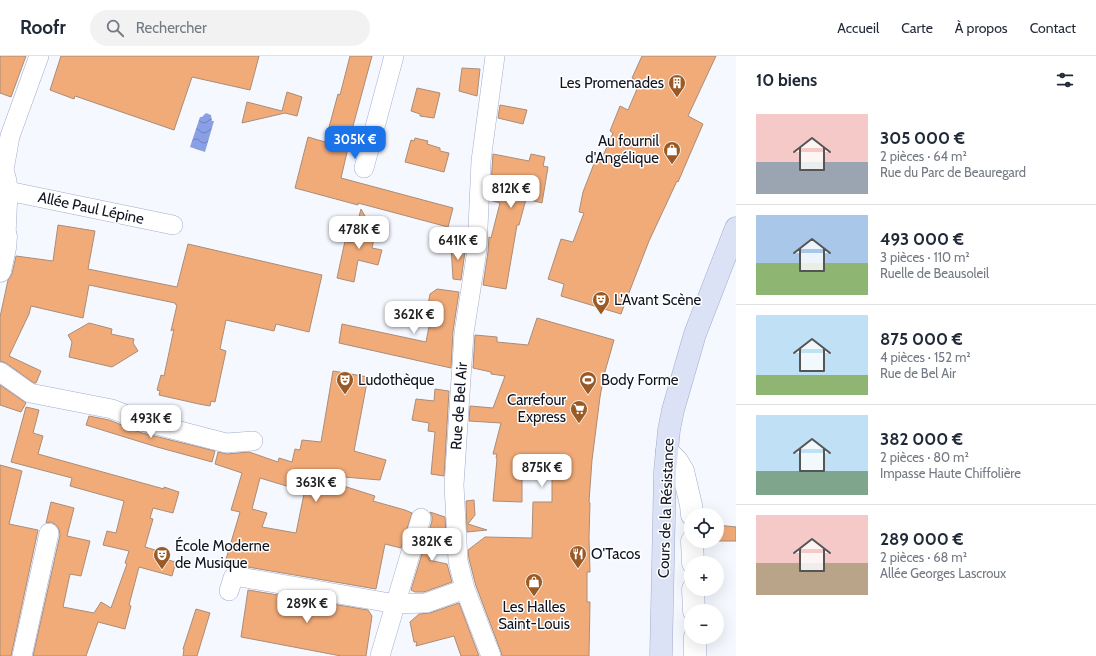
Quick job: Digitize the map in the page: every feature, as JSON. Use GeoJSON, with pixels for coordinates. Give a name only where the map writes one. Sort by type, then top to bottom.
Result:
{"type":"FeatureCollection","features":[{"type":"Feature","properties":{"kind":"main road","name":"Cours de la Résistance"},"geometry":{"type":"LineString","coordinates":[[661,656],[665,477],[669,430],[673,410],[695,334],[736,228]]}},
{"type":"Feature","properties":{"kind":"street"},"geometry":{"type":"LineString","coordinates":[[0,271],[6,248],[8,191],[4,170],[10,136],[39,56]]}},
{"type":"Feature","properties":{"kind":"street"},"geometry":{"type":"LineString","coordinates":[[364,168],[394,56]]}},
{"type":"Feature","properties":{"kind":"street","name":"Rue de Bel Air"},"geometry":{"type":"LineString","coordinates":[[491,656],[465,589],[458,561],[454,485],[464,333],[476,250],[481,161],[495,56]]}},
{"type":"Feature","properties":{"kind":"street","name":"Allée Paul Lépine"},"geometry":{"type":"LineString","coordinates":[[8,191],[173,225]]}},
{"type":"Feature","properties":{"kind":"street"},"geometry":{"type":"LineString","coordinates":[[0,372],[30,393],[112,409],[145,422],[226,443],[253,440]]}},
{"type":"Feature","properties":{"kind":"street"},"geometry":{"type":"LineString","coordinates":[[667,451],[683,471],[691,508]]}},
{"type":"Feature","properties":{"kind":"street"},"geometry":{"type":"LineString","coordinates":[[380,656],[421,518]]}},
{"type":"Feature","properties":{"kind":"street"},"geometry":{"type":"LineString","coordinates":[[22,656],[49,533]]}},
{"type":"Feature","properties":{"kind":"street"},"geometry":{"type":"LineString","coordinates":[[229,591],[233,578],[240,577],[396,604],[426,602],[465,589]]}},
{"type":"Feature","properties":{"kind":"street"},"geometry":{"type":"LineString","coordinates":[[695,644],[695,656]]}},
{"type":"Feature","properties":{"kind":"water"},"geometry":{"type":"Polygon","coordinates":[[[206,113],[211,115],[212,121],[214,121],[205,152],[190,147],[200,117],[206,113]]]}},
{"type":"Feature","properties":{"kind":"building"},"geometry":{"type":"Polygon","coordinates":[[[0,56],[26,56],[11,97],[0,93],[0,56]]]}},
{"type":"Feature","properties":{"kind":"building"},"geometry":{"type":"Polygon","coordinates":[[[61,56],[259,56],[250,90],[192,77],[174,130],[75,96],[74,99],[50,90],[61,56]]]}},
{"type":"Feature","properties":{"kind":"building"},"geometry":{"type":"Polygon","coordinates":[[[350,56],[372,56],[347,148],[341,178],[453,208],[448,227],[295,188],[308,137],[325,142],[338,94],[340,95],[350,56]]]}},
{"type":"Feature","properties":{"kind":"building"},"geometry":{"type":"Polygon","coordinates":[[[642,56],[716,56],[688,116],[703,124],[678,182],[677,181],[649,241],[621,314],[561,296],[564,284],[548,279],[561,239],[573,242],[584,213],[579,212],[583,192],[597,156],[602,158],[613,133],[610,131],[620,106],[628,110],[640,82],[632,78],[642,56]]]}},
{"type":"Feature","properties":{"kind":"building"},"geometry":{"type":"Polygon","coordinates":[[[462,68],[480,69],[477,96],[459,91],[462,68]]]}},
{"type":"Feature","properties":{"kind":"building"},"geometry":{"type":"Polygon","coordinates":[[[417,88],[440,93],[434,118],[420,116],[420,114],[411,111],[417,88]]]}},
{"type":"Feature","properties":{"kind":"building"},"geometry":{"type":"Polygon","coordinates":[[[287,92],[302,97],[297,116],[285,113],[242,123],[247,102],[282,111],[287,92]]]}},
{"type":"Feature","properties":{"kind":"building"},"geometry":{"type":"Polygon","coordinates":[[[500,105],[527,110],[523,124],[498,118],[500,105]]]}},
{"type":"Feature","properties":{"kind":"building"},"geometry":{"type":"Polygon","coordinates":[[[415,138],[428,141],[427,144],[440,148],[440,151],[449,153],[444,172],[405,162],[411,140],[414,141],[415,138]]]}},
{"type":"Feature","properties":{"kind":"building"},"geometry":{"type":"Polygon","coordinates":[[[493,154],[529,161],[531,154],[545,157],[543,166],[548,167],[542,203],[526,199],[519,225],[517,225],[506,289],[483,285],[489,237],[491,238],[500,203],[490,200],[493,154]]]}},
{"type":"Feature","properties":{"kind":"building"},"geometry":{"type":"Polygon","coordinates":[[[361,209],[375,234],[372,248],[382,250],[378,265],[358,260],[354,282],[337,278],[345,241],[352,243],[361,209]]]}},
{"type":"Feature","properties":{"kind":"building"},"geometry":{"type":"Polygon","coordinates":[[[58,225],[95,231],[88,269],[177,287],[188,244],[322,275],[309,332],[276,324],[274,331],[226,320],[220,349],[226,351],[215,402],[211,401],[210,406],[199,404],[159,395],[160,391],[157,390],[161,375],[164,376],[174,329],[171,331],[177,305],[175,303],[89,285],[83,318],[31,306],[29,314],[9,356],[41,371],[36,383],[34,383],[6,363],[0,361],[0,317],[8,280],[12,274],[16,256],[53,261],[58,225]]]}},
{"type":"Feature","properties":{"kind":"building"},"geometry":{"type":"Polygon","coordinates":[[[466,245],[461,280],[453,279],[451,246],[466,245]]]}},
{"type":"Feature","properties":{"kind":"building"},"geometry":{"type":"Polygon","coordinates":[[[437,289],[459,292],[453,331],[451,368],[339,343],[342,324],[426,342],[433,306],[428,305],[430,294],[437,289]]]}},
{"type":"Feature","properties":{"kind":"building"},"geometry":{"type":"Polygon","coordinates":[[[537,318],[614,340],[604,375],[592,460],[589,502],[590,572],[587,572],[587,602],[590,602],[589,656],[502,656],[476,586],[469,559],[468,550],[485,537],[532,538],[533,502],[552,502],[552,474],[522,473],[522,502],[493,501],[497,454],[493,454],[501,423],[469,421],[470,406],[493,408],[505,376],[491,374],[491,372],[473,368],[475,335],[497,337],[497,342],[528,345],[537,318]]]}},
{"type":"Feature","properties":{"kind":"building"},"geometry":{"type":"Polygon","coordinates":[[[89,323],[112,329],[111,334],[134,339],[133,343],[138,351],[112,367],[69,357],[72,342],[68,335],[89,323]]]}},
{"type":"Feature","properties":{"kind":"building"},"geometry":{"type":"Polygon","coordinates":[[[333,371],[368,377],[354,451],[386,460],[380,480],[332,476],[331,482],[375,496],[373,501],[412,513],[401,548],[385,544],[376,589],[242,566],[224,566],[240,512],[231,510],[242,473],[215,464],[218,452],[227,454],[249,452],[278,462],[279,458],[292,462],[295,449],[300,450],[302,440],[321,442],[333,371]],[[260,478],[252,509],[267,513],[262,527],[296,533],[304,494],[303,491],[260,478]]]}},
{"type":"Feature","properties":{"kind":"building"},"geometry":{"type":"Polygon","coordinates":[[[0,385],[26,403],[21,412],[0,405],[0,385]]]}},
{"type":"Feature","properties":{"kind":"building"},"geometry":{"type":"Polygon","coordinates":[[[435,389],[449,391],[444,476],[431,474],[435,432],[428,431],[429,423],[412,420],[416,399],[434,401],[435,389]]]}},
{"type":"Feature","properties":{"kind":"building"},"geometry":{"type":"Polygon","coordinates":[[[26,407],[39,410],[33,433],[43,436],[38,454],[179,492],[173,513],[153,508],[150,518],[153,519],[145,547],[162,552],[160,558],[176,562],[172,576],[139,567],[129,605],[131,606],[125,629],[98,622],[86,656],[33,656],[60,535],[59,529],[56,525],[51,522],[46,523],[51,502],[74,508],[67,536],[90,541],[81,576],[70,574],[63,607],[94,613],[101,602],[111,608],[127,564],[125,563],[129,551],[103,545],[107,531],[116,533],[124,501],[70,486],[72,478],[11,462],[26,407]]]}},
{"type":"Feature","properties":{"kind":"building"},"geometry":{"type":"Polygon","coordinates":[[[89,416],[109,420],[142,433],[215,451],[212,462],[86,425],[89,416]]]}},
{"type":"Feature","properties":{"kind":"building"},"geometry":{"type":"Polygon","coordinates":[[[0,465],[22,471],[9,524],[38,530],[11,656],[0,656],[0,465]]]}},
{"type":"Feature","properties":{"kind":"building"},"geometry":{"type":"Polygon","coordinates":[[[474,500],[475,515],[468,524],[487,530],[467,532],[466,501],[474,500]]]}},
{"type":"Feature","properties":{"kind":"building"},"geometry":{"type":"Polygon","coordinates":[[[430,512],[445,517],[446,534],[432,536],[429,560],[447,564],[452,582],[424,592],[415,592],[411,590],[432,521],[430,512]]]}},
{"type":"Feature","properties":{"kind":"building"},"geometry":{"type":"Polygon","coordinates":[[[724,526],[736,527],[736,541],[724,541],[724,526]]]}},
{"type":"Feature","properties":{"kind":"building"},"geometry":{"type":"Polygon","coordinates":[[[248,590],[368,610],[372,616],[366,656],[341,656],[241,637],[248,590]]]}},
{"type":"Feature","properties":{"kind":"building"},"geometry":{"type":"Polygon","coordinates":[[[459,603],[479,656],[461,656],[454,636],[416,646],[417,642],[414,642],[410,622],[419,614],[430,613],[459,603]]]}},
{"type":"Feature","properties":{"kind":"building"},"geometry":{"type":"Polygon","coordinates":[[[196,609],[210,613],[197,656],[183,656],[183,649],[196,609]]]}},
{"type":"Feature","properties":{"kind":"place","name":"Les Promenades"},"geometry":{"type":"Point","coordinates":[677,98]}},
{"type":"Feature","properties":{"kind":"place","name":"Au fournil d'Angélique"},"geometry":{"type":"Point","coordinates":[672,165]}},
{"type":"Feature","properties":{"kind":"place","name":"L'Avant Scène"},"geometry":{"type":"Point","coordinates":[601,315]}},
{"type":"Feature","properties":{"kind":"place","name":"Ludothèque"},"geometry":{"type":"Point","coordinates":[345,395]}},
{"type":"Feature","properties":{"kind":"place","name":"Body Forme"},"geometry":{"type":"Point","coordinates":[588,395]}},
{"type":"Feature","properties":{"kind":"place","name":"Carrefour Express"},"geometry":{"type":"Point","coordinates":[579,424]}},
{"type":"Feature","properties":{"kind":"place","name":"O'Tacos"},"geometry":{"type":"Point","coordinates":[578,569]}},
{"type":"Feature","properties":{"kind":"place","name":"École Moderne de Musique"},"geometry":{"type":"Point","coordinates":[162,570]}},
{"type":"Feature","properties":{"kind":"place","name":"Les Halles Saint-Louis"},"geometry":{"type":"Point","coordinates":[534,597]}}]}
